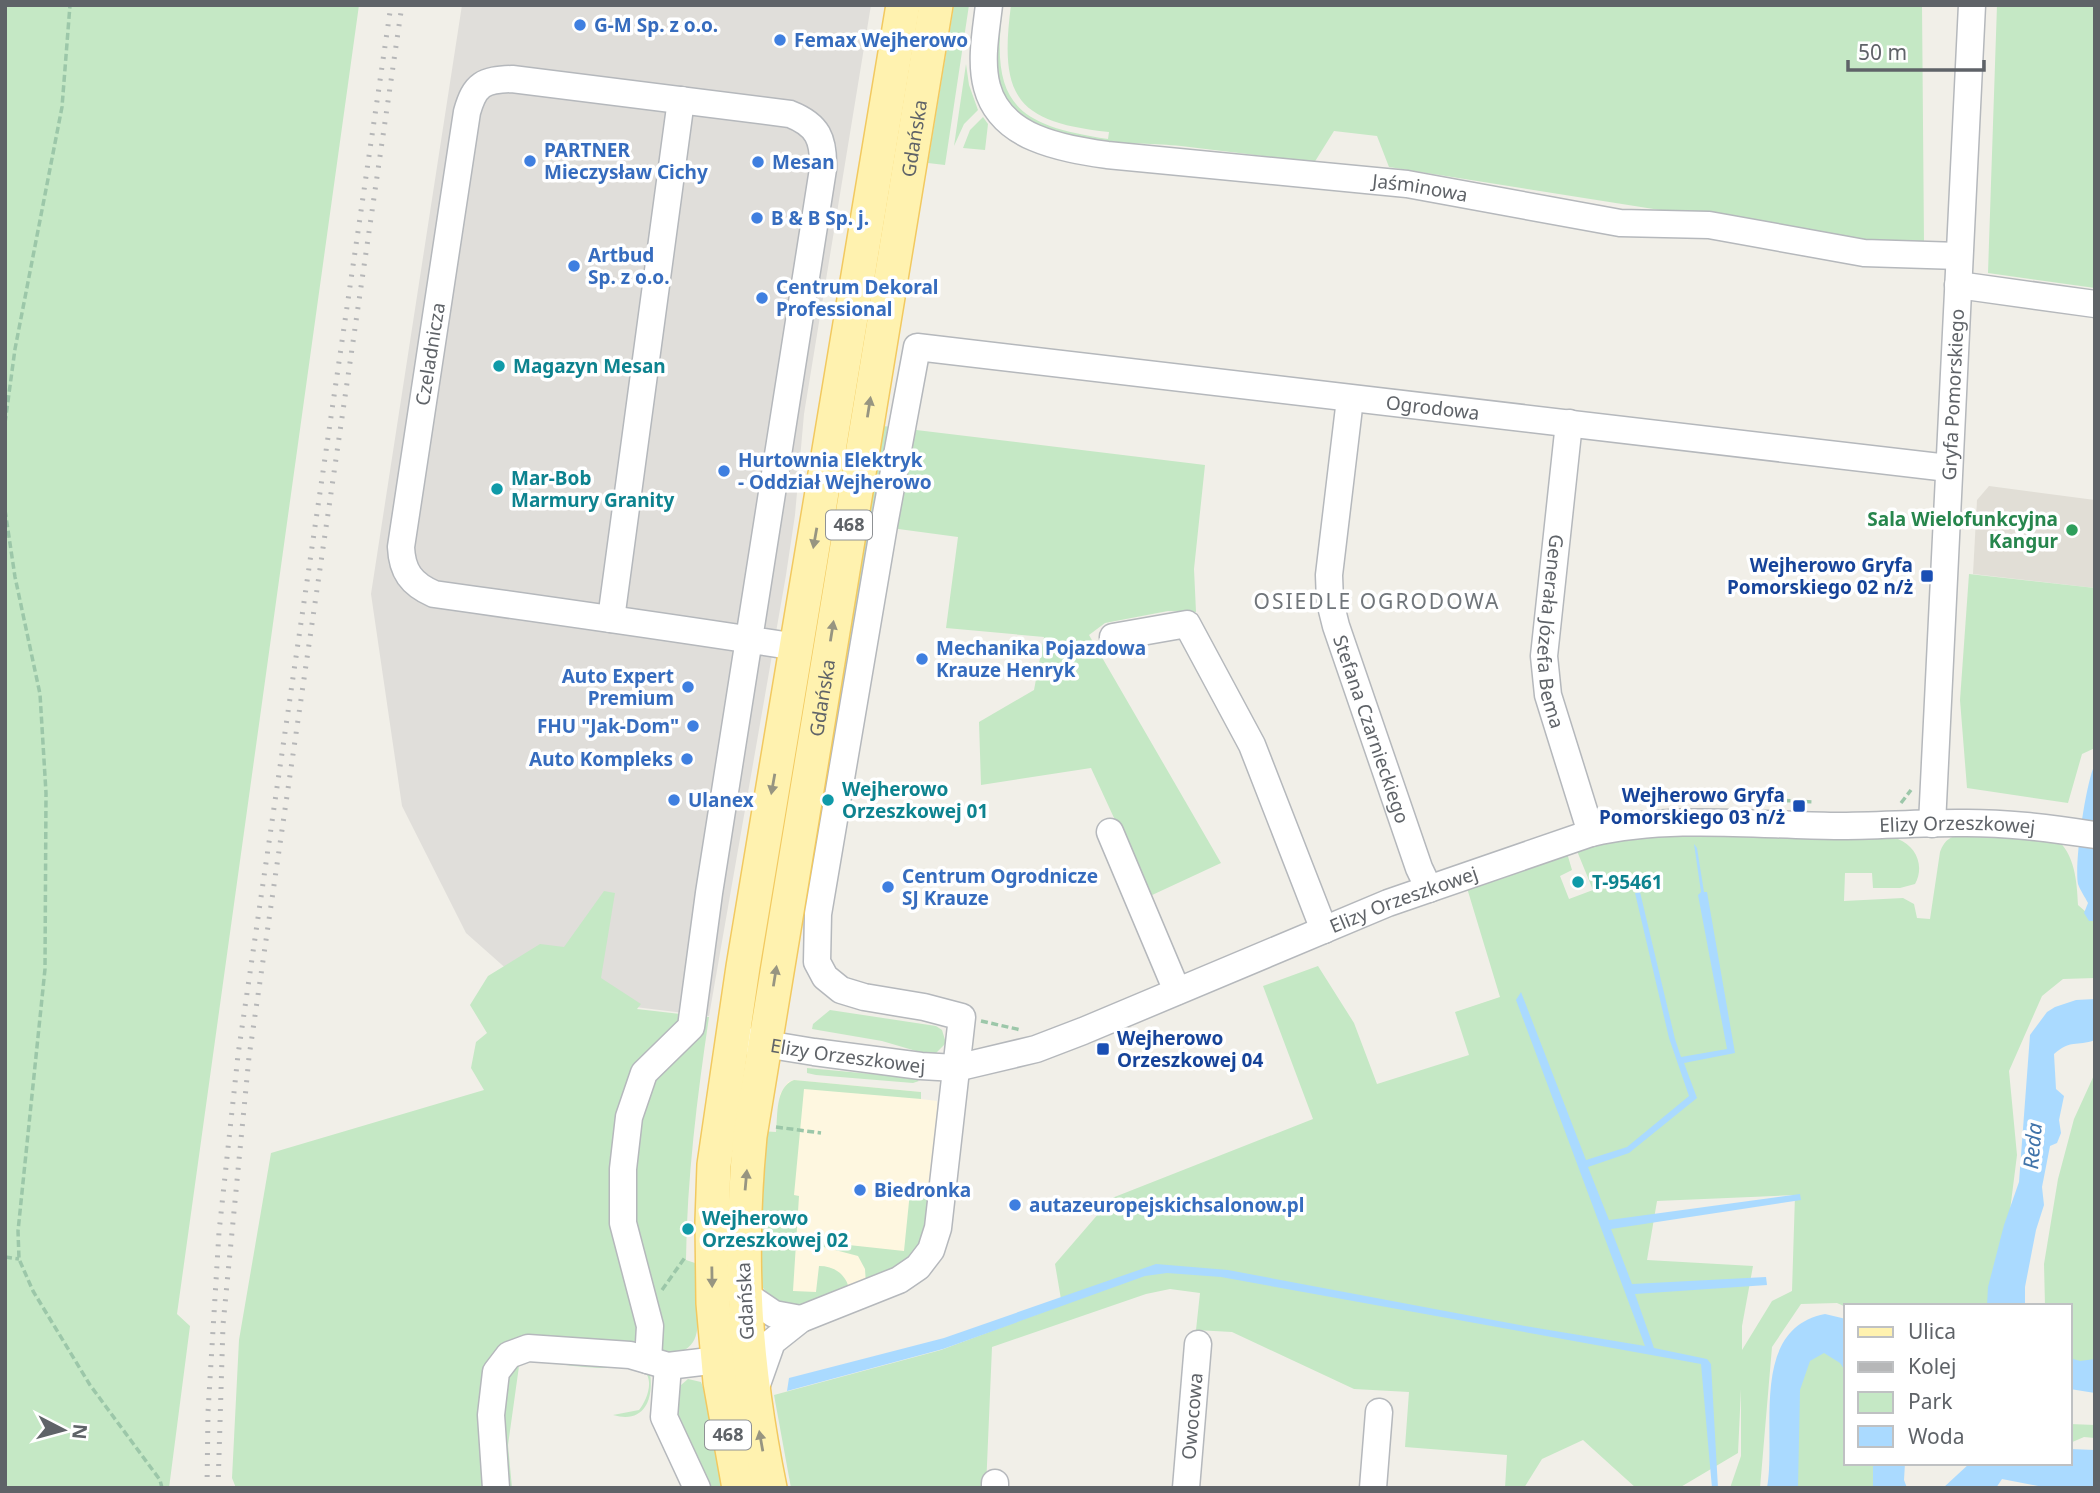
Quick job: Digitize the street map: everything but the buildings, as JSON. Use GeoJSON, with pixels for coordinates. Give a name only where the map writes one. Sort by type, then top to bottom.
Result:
{"type":"FeatureCollection","features":[{"type":"Feature","properties":{"kind":"main road"},"geometry":{"type":"LineString","coordinates":[[879,146],[889,5]]}},
{"type":"Feature","properties":{"kind":"main road","name":"Gdańska"},"geometry":{"type":"LineString","coordinates":[[719,1371],[713,1303],[715,1154],[731,1038],[903,5]]}},
{"type":"Feature","properties":{"kind":"main road","name":"Gdańska"},"geometry":{"type":"LineString","coordinates":[[754,1394],[743,1293],[743,1217],[763,1044],[936,5]]}},
{"type":"Feature","properties":{"kind":"main road","name":"468"},"geometry":{"type":"LineString","coordinates":[[719,1371],[739,1488]]}},
{"type":"Feature","properties":{"kind":"main road","name":"468"},"geometry":{"type":"LineString","coordinates":[[754,1394],[770,1488]]}},
{"type":"Feature","properties":{"kind":"street","name":"Jaśminowa"},"geometry":{"type":"LineString","coordinates":[[989,5],[984,60],[986,85],[993,105],[1034,139],[1067,149],[1407,184],[1620,223],[1709,225],[1864,253],[1959,256]]}},
{"type":"Feature","properties":{"kind":"street","name":"Gryfa Pomorskiego"},"geometry":{"type":"LineString","coordinates":[[1931,824],[1972,5]]}},
{"type":"Feature","properties":{"kind":"street","name":"Czeladnicza"},"geometry":{"type":"LineString","coordinates":[[749,639],[823,169],[824,150],[818,134],[806,120],[790,114],[512,79],[494,79],[480,84],[472,96],[467,112],[401,547],[402,563],[408,576],[419,587],[434,594],[797,647]]}},
{"type":"Feature","properties":{"kind":"street"},"geometry":{"type":"LineString","coordinates":[[611,619],[681,100]]}},
{"type":"Feature","properties":{"kind":"street"},"geometry":{"type":"LineString","coordinates":[[1958,285],[2095,303]]}},
{"type":"Feature","properties":{"kind":"street","name":"Ogrodowa"},"geometry":{"type":"LineString","coordinates":[[962,1017],[924,1007],[864,998],[841,990],[825,977],[817,962],[818,914],[917,348],[1948,468]]}},
{"type":"Feature","properties":{"kind":"street","name":"Stefana Czarnieckiego"},"geometry":{"type":"LineString","coordinates":[[1350,398],[1329,575],[1330,602],[1429,889]]}},
{"type":"Feature","properties":{"kind":"street","name":"Generała Józefa Bema"},"geometry":{"type":"LineString","coordinates":[[1569,423],[1544,676],[1591,834]]}},
{"type":"Feature","properties":{"kind":"street"},"geometry":{"type":"LineString","coordinates":[[1113,637],[1187,624],[1252,745],[1324,930]]}},
{"type":"Feature","properties":{"kind":"street"},"geometry":{"type":"LineString","coordinates":[[697,1488],[664,1417],[658,1363],[650,1326],[622,1223],[623,1169],[629,1117],[644,1073],[691,1027],[749,639]]}},
{"type":"Feature","properties":{"kind":"street","name":"Elizy Orzeszkowej"},"geometry":{"type":"LineString","coordinates":[[731,1038],[921,1066],[956,1068],[1037,1049],[1429,889],[1617,827],[2012,825],[2086,834]]}},
{"type":"Feature","properties":{"kind":"street"},"geometry":{"type":"LineString","coordinates":[[1110,832],[1177,991]]}},
{"type":"Feature","properties":{"kind":"street"},"geometry":{"type":"LineString","coordinates":[[754,1394],[772,1342],[801,1319],[899,1280],[918,1267],[931,1250],[938,1228],[944,1186],[962,1017]]}},
{"type":"Feature","properties":{"kind":"street"},"geometry":{"type":"LineString","coordinates":[[743,1293],[774,1314],[801,1319]]}},
{"type":"Feature","properties":{"kind":"street","name":"Owocowa"},"geometry":{"type":"LineString","coordinates":[[1186,1488],[1198,1344]]}},
{"type":"Feature","properties":{"kind":"street"},"geometry":{"type":"LineString","coordinates":[[496,1488],[493,1404],[496,1372],[509,1355],[528,1348],[631,1355],[658,1363],[719,1371]]}},
{"type":"Feature","properties":{"kind":"street"},"geometry":{"type":"LineString","coordinates":[[1373,1488],[1379,1412]]}},
{"type":"Feature","properties":{"kind":"path"},"geometry":{"type":"LineString","coordinates":[[5,423],[15,349],[63,99],[70,5]]}},
{"type":"Feature","properties":{"kind":"path"},"geometry":{"type":"LineString","coordinates":[[5,510],[15,577],[40,694],[46,793],[45,970],[18,1231],[19,1259],[33,1291],[90,1385],[154,1471],[162,1488]]}},
{"type":"Feature","properties":{"kind":"path"},"geometry":{"type":"LineString","coordinates":[[962,1017],[1023,1030]]}},
{"type":"Feature","properties":{"kind":"path"},"geometry":{"type":"LineString","coordinates":[[770,1126],[821,1133]]}},
{"type":"Feature","properties":{"kind":"path"},"geometry":{"type":"LineString","coordinates":[[5,1257],[19,1259]]}},
{"type":"Feature","properties":{"kind":"shaded area"},"geometry":{"type":"Polygon","coordinates":[[[462,5],[871,5],[804,414],[795,515],[786,575],[709,1016],[536,995],[466,933],[402,806],[371,594],[462,5]]]}},
{"type":"Feature","properties":{"kind":"shaded area"},"geometry":{"type":"Polygon","coordinates":[[[1989,486],[2095,500],[2095,588],[1973,574],[1977,500],[1989,486]]]}},
{"type":"Feature","properties":{"kind":"shaded area"},"geometry":{"type":"Polygon","coordinates":[[[794,1080],[921,1092],[921,1099],[937,1101],[934,1194],[908,1262],[803,1307],[754,1257],[762,1131],[776,1132],[780,1094],[788,1082],[794,1080]]]}},
{"type":"Feature","properties":{"kind":"green space"},"geometry":{"type":"Polygon","coordinates":[[[5,5],[359,5],[177,1314],[190,1326],[169,1488],[5,1488],[5,5]]]}},
{"type":"Feature","properties":{"kind":"green space"},"geometry":{"type":"Polygon","coordinates":[[[954,5],[969,5],[945,165],[928,163],[954,5]]]}},
{"type":"Feature","properties":{"kind":"green space"},"geometry":{"type":"Polygon","coordinates":[[[999,5],[1003,5],[1001,65],[1006,87],[1015,104],[1030,116],[1050,126],[1108,139],[1109,132],[1053,121],[1034,112],[1021,99],[1012,83],[1008,62],[1011,5],[1922,5],[1924,243],[1913,250],[1389,167],[1377,136],[1334,131],[1314,163],[1181,146],[1095,141],[1051,132],[1033,124],[1017,112],[1002,89],[996,61],[999,5]]]}},
{"type":"Feature","properties":{"kind":"green space"},"geometry":{"type":"Polygon","coordinates":[[[1997,5],[2095,5],[2095,288],[1988,273],[1997,5]]]}},
{"type":"Feature","properties":{"kind":"green space"},"geometry":{"type":"Polygon","coordinates":[[[966,64],[969,85],[978,110],[964,124],[954,146],[966,64]]]}},
{"type":"Feature","properties":{"kind":"green space"},"geometry":{"type":"Polygon","coordinates":[[[983,117],[988,124],[985,150],[963,148],[970,130],[983,117]]]}},
{"type":"Feature","properties":{"kind":"green space"},"geometry":{"type":"Polygon","coordinates":[[[883,426],[1205,465],[1194,569],[1196,612],[1168,611],[1105,623],[1089,635],[1221,863],[1150,896],[1091,768],[981,785],[979,722],[1034,690],[1044,637],[946,628],[958,537],[891,528],[844,684],[829,773],[835,714],[883,426]]]}},
{"type":"Feature","properties":{"kind":"green space"},"geometry":{"type":"Polygon","coordinates":[[[1969,574],[2095,588],[2095,748],[2082,754],[2068,803],[1967,788],[1960,700],[1969,574]]]}},
{"type":"Feature","properties":{"kind":"green space"},"geometry":{"type":"Polygon","coordinates":[[[1665,834],[1898,839],[1910,846],[1917,857],[1919,870],[1915,884],[1900,888],[1873,888],[1872,873],[1845,873],[1844,901],[1903,898],[1914,904],[1917,918],[1930,919],[1940,852],[1946,841],[1952,837],[1964,834],[2055,838],[2062,844],[2074,868],[2078,905],[2095,920],[2095,978],[2063,979],[2042,996],[2009,1071],[2017,1155],[1998,1304],[1844,1304],[1844,1306],[1837,1303],[1801,1304],[1772,1347],[1760,1488],[1730,1488],[1741,1456],[1741,1389],[1738,1453],[1679,1488],[1636,1488],[1583,1440],[1542,1459],[1524,1488],[1505,1488],[1507,1455],[1405,1447],[1409,1392],[1354,1389],[1232,1332],[1196,1330],[1200,1293],[1170,1289],[1146,1294],[992,1347],[986,1488],[791,1488],[774,1395],[941,1350],[1062,1305],[1055,1264],[1112,1198],[1313,1119],[1263,986],[1318,966],[1354,1023],[1377,1084],[1469,1055],[1455,1012],[1500,997],[1467,888],[1567,853],[1572,870],[1560,876],[1569,899],[1593,890],[1577,851],[1629,837],[1665,834]],[[1795,1195],[1657,1201],[1647,1260],[1753,1266],[1742,1326],[1742,1350],[1772,1301],[1792,1291],[1795,1195]]]}},
{"type":"Feature","properties":{"kind":"green space"},"geometry":{"type":"Polygon","coordinates":[[[604,891],[615,893],[601,978],[641,1004],[637,1009],[689,1015],[623,1130],[640,1344],[505,1352],[489,1488],[236,1488],[232,1478],[239,1340],[271,1153],[484,1090],[471,1068],[476,1042],[487,1033],[470,1005],[488,976],[540,944],[564,947],[604,891]]]}},
{"type":"Feature","properties":{"kind":"green space"},"geometry":{"type":"Polygon","coordinates":[[[830,1010],[936,1026],[942,1030],[946,1043],[935,1054],[923,1053],[882,1041],[812,1029],[813,1024],[830,1010]]]}},
{"type":"Feature","properties":{"kind":"green space"},"geometry":{"type":"Polygon","coordinates":[[[699,1016],[709,1017],[693,1138],[686,1260],[695,1263],[698,1326],[691,1345],[669,1355],[661,1349],[636,1256],[632,1141],[643,1087],[699,1016]]]}},
{"type":"Feature","properties":{"kind":"green space"},"geometry":{"type":"Polygon","coordinates":[[[807,1068],[915,1078],[919,1081],[913,1083],[816,1075],[807,1073],[807,1068]]]}},
{"type":"Feature","properties":{"kind":"green space"},"geometry":{"type":"Polygon","coordinates":[[[2095,1073],[2095,1382],[2072,1379],[2072,1304],[2045,1304],[2044,1264],[2058,1179],[2074,1119],[2095,1073]]]}},
{"type":"Feature","properties":{"kind":"green space"},"geometry":{"type":"Polygon","coordinates":[[[794,1080],[921,1092],[921,1099],[804,1089],[794,1195],[799,1196],[793,1291],[816,1292],[819,1266],[838,1271],[849,1288],[825,1300],[802,1306],[780,1303],[760,1284],[762,1131],[776,1132],[780,1095],[794,1080]]]}},
{"type":"Feature","properties":{"kind":"green space"},"geometry":{"type":"Polygon","coordinates":[[[910,1192],[934,1194],[917,1254],[866,1285],[865,1269],[858,1256],[820,1246],[821,1242],[904,1251],[910,1192]]]}},
{"type":"Feature","properties":{"kind":"green space"},"geometry":{"type":"Polygon","coordinates":[[[1844,1344],[1844,1465],[1878,1465],[1875,1488],[1792,1488],[1801,1350],[1844,1344]]]}},
{"type":"Feature","properties":{"kind":"green space"},"geometry":{"type":"Polygon","coordinates":[[[519,1355],[649,1368],[651,1388],[649,1397],[641,1412],[634,1416],[613,1415],[639,1410],[642,1406],[649,1388],[648,1376],[644,1371],[633,1367],[589,1367],[520,1359],[508,1445],[512,1488],[499,1488],[505,1365],[519,1355]]]}},
{"type":"Feature","properties":{"kind":"green space"},"geometry":{"type":"Polygon","coordinates":[[[688,1379],[701,1382],[707,1398],[722,1488],[701,1488],[678,1440],[674,1391],[688,1379]]]}},
{"type":"Feature","properties":{"kind":"green space"},"geometry":{"type":"Polygon","coordinates":[[[2072,1424],[2095,1425],[2095,1438],[2084,1437],[2072,1442],[2072,1424]]]}},
{"type":"Feature","properties":{"kind":"water"},"geometry":{"type":"Polygon","coordinates":[[[2095,764],[2095,921],[2089,921],[2084,913],[2088,903],[2078,884],[2077,874],[2085,804],[2095,764]]]}},
{"type":"Feature","properties":{"kind":"water"},"geometry":{"type":"Polygon","coordinates":[[[1694,844],[1697,848],[1704,892],[1707,892],[1735,1053],[1684,1063],[1697,1098],[1629,1153],[1588,1167],[1609,1220],[1800,1194],[1801,1200],[1611,1229],[1632,1284],[1766,1277],[1767,1285],[1635,1294],[1654,1348],[1707,1359],[1711,1364],[1718,1488],[1712,1488],[1701,1364],[1221,1277],[1167,1273],[1145,1276],[943,1349],[787,1391],[789,1378],[944,1338],[1156,1264],[1228,1270],[1645,1346],[1516,1000],[1521,992],[1586,1160],[1627,1147],[1689,1096],[1669,1038],[1635,893],[1640,892],[1681,1057],[1727,1049],[1698,895],[1701,892],[1694,844]]]}},
{"type":"Feature","properties":{"kind":"water","name":"Reda"},"geometry":{"type":"Polygon","coordinates":[[[2095,999],[2095,1040],[2069,1045],[2054,1054],[2056,1089],[2064,1096],[2059,1120],[2061,1133],[2057,1143],[2050,1146],[2042,1187],[2044,1205],[2036,1230],[2025,1287],[2025,1304],[1987,1304],[1988,1287],[2004,1225],[2019,1182],[2030,1035],[2047,1012],[2076,1000],[2095,999]]]}},
{"type":"Feature","properties":{"kind":"water"},"geometry":{"type":"Polygon","coordinates":[[[1825,1314],[1844,1319],[1844,1369],[1840,1363],[1824,1353],[1810,1361],[1800,1390],[1798,1488],[1767,1488],[1769,1413],[1775,1361],[1785,1340],[1801,1324],[1825,1314]]]}},
{"type":"Feature","properties":{"kind":"water"},"geometry":{"type":"Polygon","coordinates":[[[2072,1359],[2080,1361],[2095,1359],[2095,1393],[2072,1389],[2072,1359]]]}},
{"type":"Feature","properties":{"kind":"water"},"geometry":{"type":"Polygon","coordinates":[[[2072,1449],[2095,1450],[2095,1488],[2048,1488],[2002,1479],[1996,1488],[1943,1488],[1968,1465],[2072,1465],[2072,1449]]]}},
{"type":"Feature","properties":{"kind":"water"},"geometry":{"type":"Polygon","coordinates":[[[1873,1465],[1905,1465],[1904,1480],[1907,1488],[1873,1488],[1873,1465]]]}},
{"type":"Feature","properties":{"kind":"railway"},"geometry":{"type":"LineString","coordinates":[[207,1488],[208,1412],[219,1232],[238,1055],[391,5]]}},
{"type":"Feature","properties":{"kind":"railway"},"geometry":{"type":"LineString","coordinates":[[218,1488],[223,1325],[249,1057],[402,5]]}},
{"type":"Feature","properties":{"kind":"place","name":"G-M Sp. z o.o."},"geometry":{"type":"Point","coordinates":[580,25]}},
{"type":"Feature","properties":{"kind":"place","name":"Femax Wejherowo"},"geometry":{"type":"Point","coordinates":[780,40]}},
{"type":"Feature","properties":{"kind":"place","name":"PARTNER Mieczysław Cichy"},"geometry":{"type":"Point","coordinates":[530,161]}},
{"type":"Feature","properties":{"kind":"place","name":"Mesan"},"geometry":{"type":"Point","coordinates":[758,162]}},
{"type":"Feature","properties":{"kind":"place","name":"B & B Sp. j."},"geometry":{"type":"Point","coordinates":[757,218]}},
{"type":"Feature","properties":{"kind":"place","name":"Artbud Sp. z o.o."},"geometry":{"type":"Point","coordinates":[574,266]}},
{"type":"Feature","properties":{"kind":"place","name":"Centrum Dekoral Professional"},"geometry":{"type":"Point","coordinates":[762,298]}},
{"type":"Feature","properties":{"kind":"place","name":"Magazyn Mesan"},"geometry":{"type":"Point","coordinates":[499,366]}},
{"type":"Feature","properties":{"kind":"place","name":"Hurtownia Elektryk - Oddział Wejherowo"},"geometry":{"type":"Point","coordinates":[724,471]}},
{"type":"Feature","properties":{"kind":"place","name":"Mar-Bob Marmury Granity"},"geometry":{"type":"Point","coordinates":[497,489]}},
{"type":"Feature","properties":{"kind":"place","name":"Sala Wielofunkcyjna Kangur"},"geometry":{"type":"Point","coordinates":[2072,530]}},
{"type":"Feature","properties":{"kind":"place","name":"Wejherowo Gryfa Pomorskiego 02 n/ż"},"geometry":{"type":"Point","coordinates":[1927,576]}},
{"type":"Feature","properties":{"kind":"place","name":"Mechanika Pojazdowa Krauze Henryk"},"geometry":{"type":"Point","coordinates":[922,659]}},
{"type":"Feature","properties":{"kind":"place","name":"Auto Expert Premium"},"geometry":{"type":"Point","coordinates":[688,687]}},
{"type":"Feature","properties":{"kind":"place","name":"FHU \"Jak-Dom\""},"geometry":{"type":"Point","coordinates":[693,726]}},
{"type":"Feature","properties":{"kind":"place","name":"Auto Kompleks"},"geometry":{"type":"Point","coordinates":[687,759]}},
{"type":"Feature","properties":{"kind":"place","name":"Ulanex"},"geometry":{"type":"Point","coordinates":[674,800]}},
{"type":"Feature","properties":{"kind":"place","name":"Wejherowo Orzeszkowej 01"},"geometry":{"type":"Point","coordinates":[828,800]}},
{"type":"Feature","properties":{"kind":"place","name":"Wejherowo Gryfa Pomorskiego 03 n/ż"},"geometry":{"type":"Point","coordinates":[1799,806]}},
{"type":"Feature","properties":{"kind":"place","name":"T-95461"},"geometry":{"type":"Point","coordinates":[1578,882]}},
{"type":"Feature","properties":{"kind":"place","name":"Centrum Ogrodnicze SJ Krauze"},"geometry":{"type":"Point","coordinates":[888,887]}},
{"type":"Feature","properties":{"kind":"place","name":"Wejherowo Orzeszkowej 04"},"geometry":{"type":"Point","coordinates":[1103,1049]}},
{"type":"Feature","properties":{"kind":"place","name":"Biedronka"},"geometry":{"type":"Point","coordinates":[860,1190]}},
{"type":"Feature","properties":{"kind":"place","name":"autazeuropejskichsalonow.pl"},"geometry":{"type":"Point","coordinates":[1015,1205]}},
{"type":"Feature","properties":{"kind":"place","name":"Wejherowo Orzeszkowej 02"},"geometry":{"type":"Point","coordinates":[688,1229]}},
{"type":"Feature","properties":{"kind":"district","name":"OSIEDLE OGRODOWA"},"geometry":{"type":"Point","coordinates":[1377,602]}}]}
